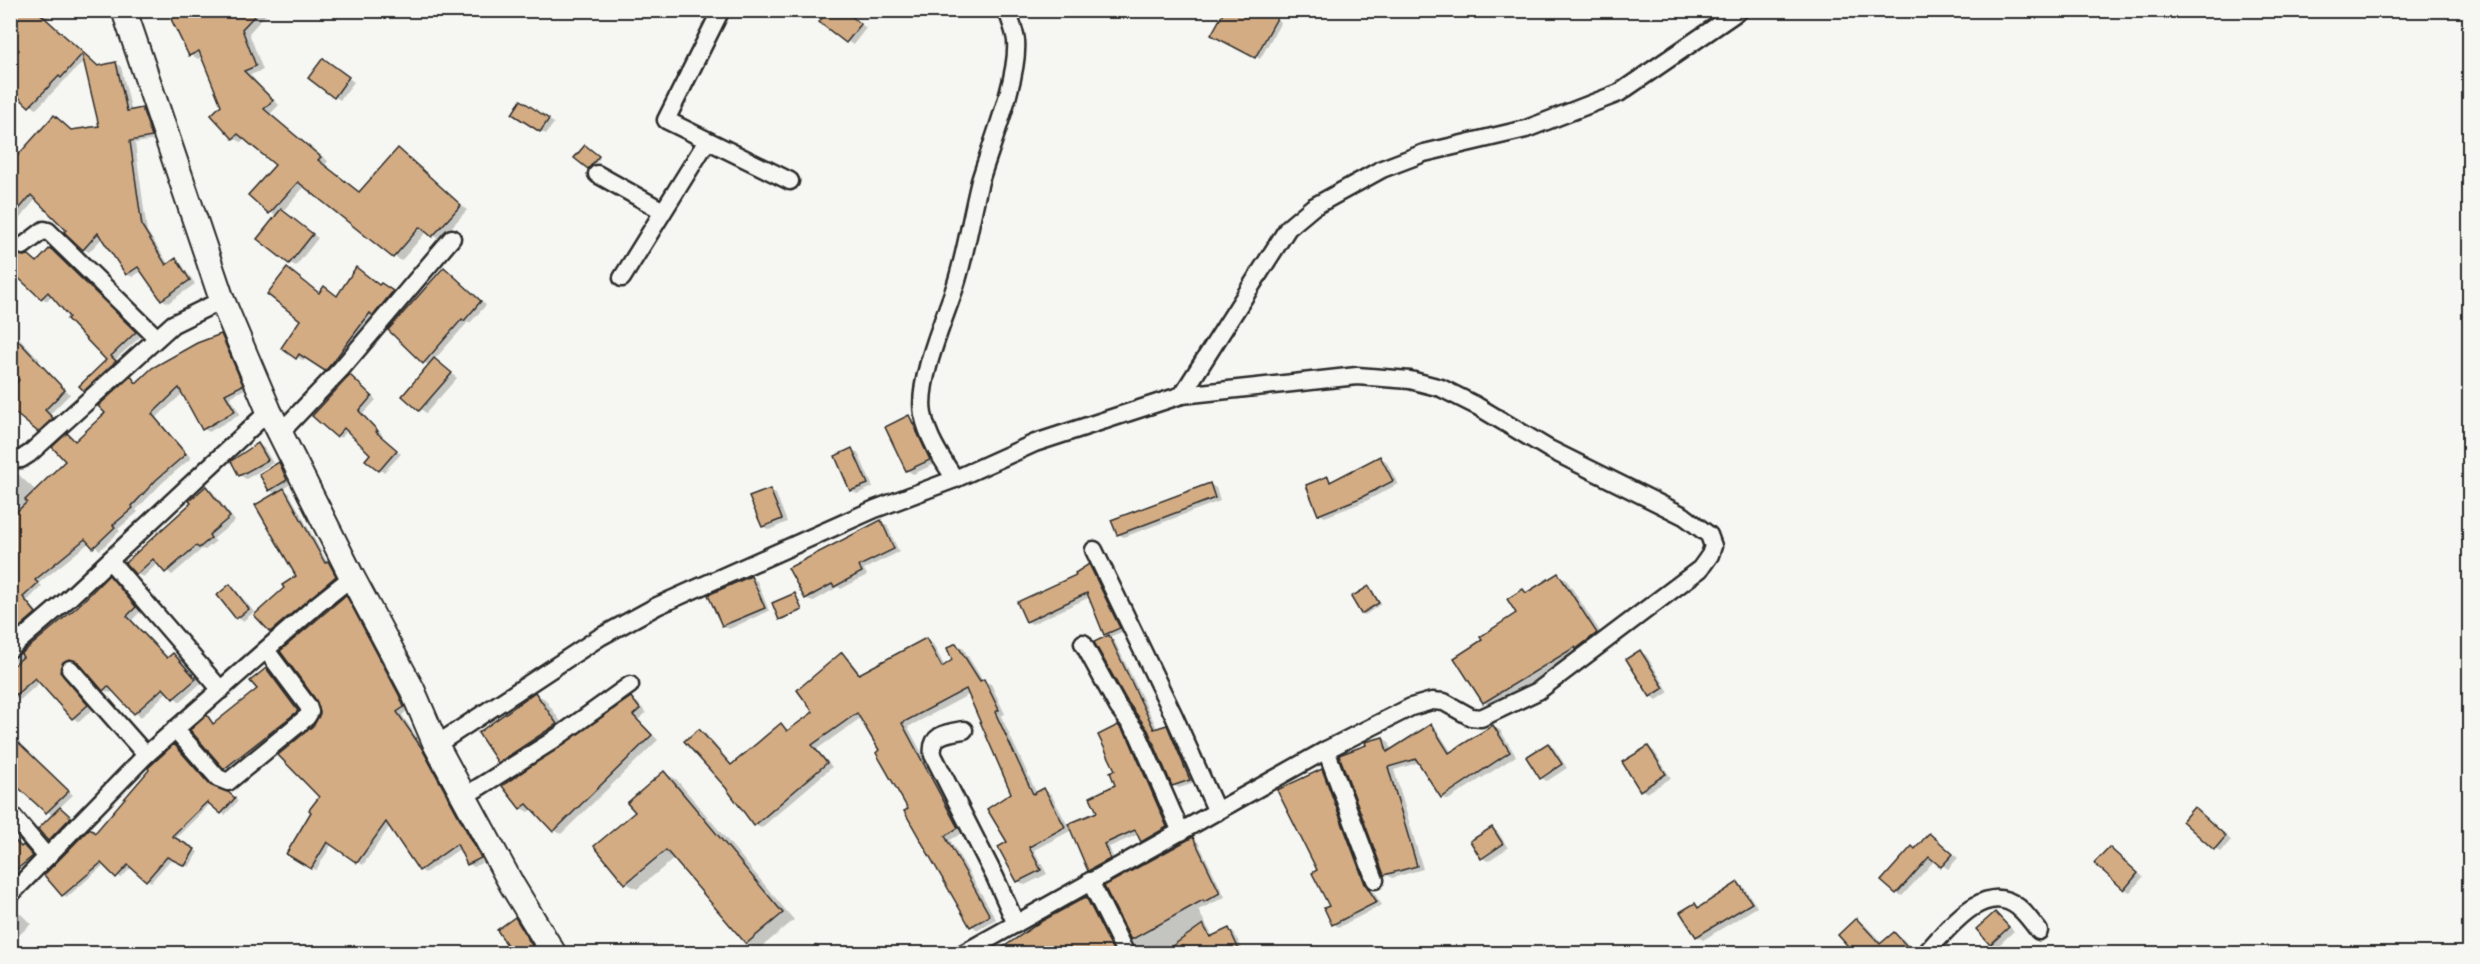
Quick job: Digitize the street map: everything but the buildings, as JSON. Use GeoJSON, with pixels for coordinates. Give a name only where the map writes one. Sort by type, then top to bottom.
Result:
{"type":"FeatureCollection","features":[{"type":"Feature","properties":{"kind":"main road"},"geometry":{"type":"LineString","coordinates":[[124,10],[222,300],[269,411],[352,577],[412,689],[436,746],[512,885],[554,954]]}},
{"type":"Feature","properties":{"kind":"street"},"geometry":{"type":"LineString","coordinates":[[721,10],[666,120],[790,181]]}},
{"type":"Feature","properties":{"kind":"street"},"geometry":{"type":"LineString","coordinates":[[955,479],[934,448],[922,412],[924,387],[938,333],[955,287],[980,183],[1015,62],[1016,41],[1007,10]]}},
{"type":"Feature","properties":{"kind":"street"},"geometry":{"type":"LineString","coordinates":[[1182,395],[1288,228],[1313,207],[1382,170],[1424,153],[1526,129],[1619,93],[1740,10]]}},
{"type":"Feature","properties":{"kind":"street"},"geometry":{"type":"LineString","coordinates":[[622,278],[707,141]]}},
{"type":"Feature","properties":{"kind":"street"},"geometry":{"type":"LineString","coordinates":[[597,174],[663,211]]}},
{"type":"Feature","properties":{"kind":"street"},"geometry":{"type":"LineString","coordinates":[[23,246],[44,230],[48,231],[157,338]]}},
{"type":"Feature","properties":{"kind":"street"},"geometry":{"type":"LineString","coordinates":[[280,433],[341,369],[452,238]]}},
{"type":"Feature","properties":{"kind":"street"},"geometry":{"type":"LineString","coordinates":[[10,459],[21,459],[29,454],[172,324],[222,300]]}},
{"type":"Feature","properties":{"kind":"street"},"geometry":{"type":"LineString","coordinates":[[436,746],[600,637],[657,606],[875,509],[955,479],[1035,443],[1182,395],[1357,376],[1410,380],[1428,384],[1477,406],[1549,449],[1684,516],[1709,535],[1713,546],[1710,555],[1700,569],[1538,691],[1481,718],[1471,717],[1444,702],[1432,701],[1411,707],[1326,750],[962,954]]}},
{"type":"Feature","properties":{"kind":"street"},"geometry":{"type":"LineString","coordinates":[[10,649],[110,561],[269,411]]}},
{"type":"Feature","properties":{"kind":"street"},"geometry":{"type":"LineString","coordinates":[[1094,550],[1174,716],[1217,812]]}},
{"type":"Feature","properties":{"kind":"street"},"geometry":{"type":"LineString","coordinates":[[110,561],[221,690]]}},
{"type":"Feature","properties":{"kind":"street"},"geometry":{"type":"LineString","coordinates":[[10,895],[146,755],[352,577]]}},
{"type":"Feature","properties":{"kind":"street"},"geometry":{"type":"LineString","coordinates":[[1083,643],[1118,707],[1138,734],[1181,832]]}},
{"type":"Feature","properties":{"kind":"street"},"geometry":{"type":"LineString","coordinates":[[175,729],[218,778],[228,782],[307,717],[310,712],[309,706],[266,650]]}},
{"type":"Feature","properties":{"kind":"street"},"geometry":{"type":"LineString","coordinates":[[70,669],[146,755]]}},
{"type":"Feature","properties":{"kind":"street"},"geometry":{"type":"LineString","coordinates":[[465,796],[549,743],[630,685]]}},
{"type":"Feature","properties":{"kind":"street"},"geometry":{"type":"LineString","coordinates":[[964,730],[936,737],[933,742],[933,755],[995,877],[1016,924]]}},
{"type":"Feature","properties":{"kind":"street"},"geometry":{"type":"LineString","coordinates":[[1326,750],[1375,880]]}},
{"type":"Feature","properties":{"kind":"street"},"geometry":{"type":"LineString","coordinates":[[10,813],[47,857]]}},
{"type":"Feature","properties":{"kind":"street"},"geometry":{"type":"LineString","coordinates":[[1090,881],[1126,954]]}},
{"type":"Feature","properties":{"kind":"street"},"geometry":{"type":"LineString","coordinates":[[1925,954],[1957,919],[1980,901],[2001,899],[2018,906],[2039,931]]}}]}
